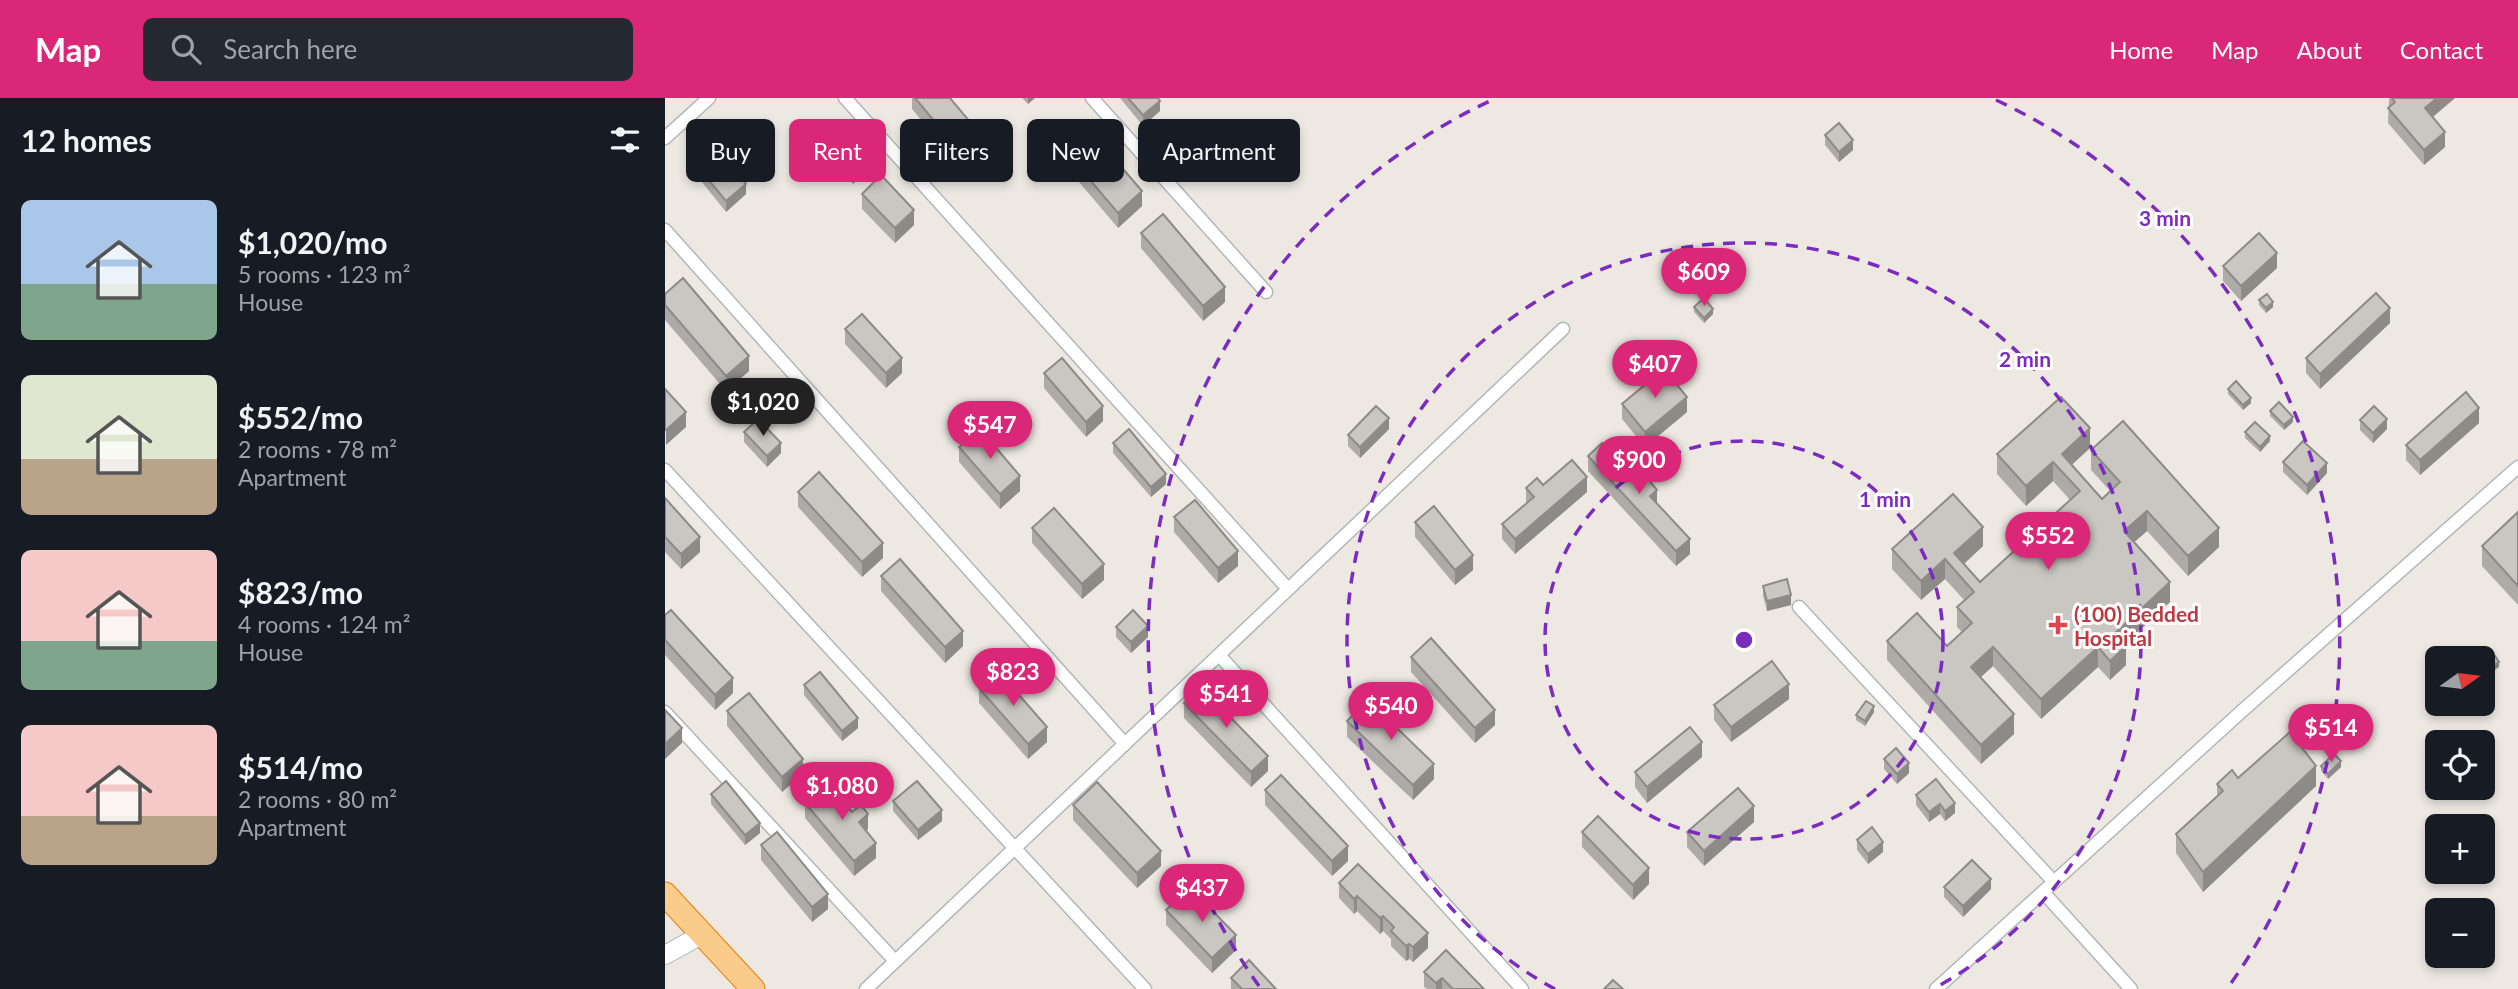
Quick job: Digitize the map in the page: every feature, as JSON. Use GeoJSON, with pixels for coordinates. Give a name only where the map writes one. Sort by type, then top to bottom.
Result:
{"type":"FeatureCollection","features":[{"type":"Feature","properties":{"kind":"highway"},"geometry":{"type":"LineString","coordinates":[[665,894],[753,989]]}},
{"type":"Feature","properties":{"kind":"street"},"geometry":{"type":"LineString","coordinates":[[665,138],[709,98]]}},
{"type":"Feature","properties":{"kind":"street"},"geometry":{"type":"LineString","coordinates":[[845,98],[1288,589]]}},
{"type":"Feature","properties":{"kind":"street"},"geometry":{"type":"LineString","coordinates":[[1092,98],[1266,292]]}},
{"type":"Feature","properties":{"kind":"street"},"geometry":{"type":"LineString","coordinates":[[665,230],[1125,744]]}},
{"type":"Feature","properties":{"kind":"street"},"geometry":{"type":"LineString","coordinates":[[866,989],[1563,329]]}},
{"type":"Feature","properties":{"kind":"street"},"geometry":{"type":"LineString","coordinates":[[1936,989],[2242,711],[2518,467]]}},
{"type":"Feature","properties":{"kind":"street"},"geometry":{"type":"LineString","coordinates":[[665,470],[1146,989]]}},
{"type":"Feature","properties":{"kind":"street"},"geometry":{"type":"LineString","coordinates":[[1799,607],[2054,882]]}},
{"type":"Feature","properties":{"kind":"street"},"geometry":{"type":"LineString","coordinates":[[1219,654],[1522,989]]}},
{"type":"Feature","properties":{"kind":"street"},"geometry":{"type":"LineString","coordinates":[[665,712],[895,961]]}},
{"type":"Feature","properties":{"kind":"street"},"geometry":{"type":"LineString","coordinates":[[2043,892],[2131,989]]}},
{"type":"Feature","properties":{"kind":"street"},"geometry":{"type":"LineString","coordinates":[[665,956],[703,934]]}},
{"type":"Feature","properties":{"kind":"building"},"geometry":{"type":"Polygon","coordinates":[[[915,98],[950,98],[968,119],[932,119],[915,98]]]}},
{"type":"Feature","properties":{"kind":"building"},"geometry":{"type":"Polygon","coordinates":[[[1128,98],[1158,98],[1160,101],[1143,115],[1128,98]]]}},
{"type":"Feature","properties":{"kind":"building"},"geometry":{"type":"Polygon","coordinates":[[[2392,98],[2437,98],[2425,108],[2445,132],[2424,150],[2388,108],[2395,102],[2392,98]]]}},
{"type":"Feature","properties":{"kind":"building"},"geometry":{"type":"Polygon","coordinates":[[[1839,123],[1853,140],[1839,152],[1825,135],[1839,123]]]}},
{"type":"Feature","properties":{"kind":"building"},"geometry":{"type":"Polygon","coordinates":[[[1124,170],[1142,191],[1118,213],[1092,182],[1124,182],[1124,170]]]}},
{"type":"Feature","properties":{"kind":"building"},"geometry":{"type":"Polygon","coordinates":[[[886,180],[914,210],[895,228],[862,194],[874,182],[886,180]]]}},
{"type":"Feature","properties":{"kind":"building"},"geometry":{"type":"Polygon","coordinates":[[[710,182],[744,182],[746,184],[726,201],[710,182]]]}},
{"type":"Feature","properties":{"kind":"building"},"geometry":{"type":"Polygon","coordinates":[[[1163,214],[1225,287],[1203,306],[1141,233],[1163,214]]]}},
{"type":"Feature","properties":{"kind":"building"},"geometry":{"type":"Polygon","coordinates":[[[2259,233],[2277,253],[2241,286],[2223,266],[2259,233]]]}},
{"type":"Feature","properties":{"kind":"building"},"geometry":{"type":"Polygon","coordinates":[[[683,278],[749,356],[726,376],[665,305],[665,294],[683,278]]]}},
{"type":"Feature","properties":{"kind":"building"},"geometry":{"type":"Polygon","coordinates":[[[2376,293],[2390,308],[2320,374],[2306,358],[2376,293]]]}},
{"type":"Feature","properties":{"kind":"building"},"geometry":{"type":"Polygon","coordinates":[[[2267,294],[2273,302],[2266,308],[2259,300],[2267,294]]]}},
{"type":"Feature","properties":{"kind":"building"},"geometry":{"type":"Polygon","coordinates":[[[1704,298],[1713,309],[1704,318],[1694,307],[1704,298]]]}},
{"type":"Feature","properties":{"kind":"building"},"geometry":{"type":"Polygon","coordinates":[[[862,314],[902,358],[886,373],[845,329],[862,314]]]}},
{"type":"Feature","properties":{"kind":"building"},"geometry":{"type":"Polygon","coordinates":[[[1062,358],[1103,406],[1086,422],[1044,373],[1062,358]]]}},
{"type":"Feature","properties":{"kind":"building"},"geometry":{"type":"Polygon","coordinates":[[[1664,369],[1687,397],[1645,432],[1622,404],[1664,369]]]}},
{"type":"Feature","properties":{"kind":"building"},"geometry":{"type":"Polygon","coordinates":[[[2236,381],[2251,398],[2243,405],[2228,389],[2236,381]]]}},
{"type":"Feature","properties":{"kind":"building"},"geometry":{"type":"Polygon","coordinates":[[[665,389],[686,412],[666,430],[665,429],[665,389]]]}},
{"type":"Feature","properties":{"kind":"building"},"geometry":{"type":"Polygon","coordinates":[[[2466,392],[2479,408],[2420,460],[2406,445],[2466,392]]]}},
{"type":"Feature","properties":{"kind":"building"},"geometry":{"type":"Polygon","coordinates":[[[2061,397],[2090,428],[2062,454],[2102,499],[2120,482],[2091,450],[2123,421],[2219,528],[2188,556],[2147,511],[2124,531],[2170,582],[2115,633],[2126,646],[2110,661],[2098,647],[2041,699],[1993,647],[1971,667],[2014,714],[1981,745],[1887,641],[1917,613],[1947,646],[1972,623],[1957,607],[1974,592],[1945,559],[1921,581],[1892,549],[1953,494],[1983,527],[1954,553],[1980,582],[2080,491],[2053,462],[2026,486],[1997,454],[2061,397]]]}},
{"type":"Feature","properties":{"kind":"building"},"geometry":{"type":"Polygon","coordinates":[[[2279,402],[2293,417],[2284,425],[2270,411],[2279,402]]]}},
{"type":"Feature","properties":{"kind":"building"},"geometry":{"type":"Polygon","coordinates":[[[1376,406],[1389,418],[1360,447],[1348,435],[1376,406]]]}},
{"type":"Feature","properties":{"kind":"building"},"geometry":{"type":"Polygon","coordinates":[[[2374,406],[2387,419],[2373,433],[2360,420],[2374,406]]]}},
{"type":"Feature","properties":{"kind":"building"},"geometry":{"type":"Polygon","coordinates":[[[758,419],[781,443],[767,456],[744,432],[758,419]]]}},
{"type":"Feature","properties":{"kind":"building"},"geometry":{"type":"Polygon","coordinates":[[[2255,422],[2270,436],[2260,447],[2245,432],[2255,422]]]}},
{"type":"Feature","properties":{"kind":"building"},"geometry":{"type":"Polygon","coordinates":[[[980,429],[1020,476],[1000,494],[959,447],[980,429]]]}},
{"type":"Feature","properties":{"kind":"building"},"geometry":{"type":"Polygon","coordinates":[[[1129,429],[1166,474],[1151,487],[1113,443],[1129,429]]]}},
{"type":"Feature","properties":{"kind":"building"},"geometry":{"type":"Polygon","coordinates":[[[2303,441],[2327,463],[2307,485],[2283,462],[2303,441]]]}},
{"type":"Feature","properties":{"kind":"building"},"geometry":{"type":"Polygon","coordinates":[[[1602,443],[1639,483],[1646,477],[1657,490],[1650,496],[1690,539],[1676,551],[1588,456],[1602,443]]]}},
{"type":"Feature","properties":{"kind":"building"},"geometry":{"type":"Polygon","coordinates":[[[1572,460],[1587,477],[1515,539],[1502,524],[1534,497],[1526,488],[1537,478],[1543,485],[1572,460]]]}},
{"type":"Feature","properties":{"kind":"building"},"geometry":{"type":"Polygon","coordinates":[[[819,472],[883,543],[862,562],[798,492],[819,472]]]}},
{"type":"Feature","properties":{"kind":"building"},"geometry":{"type":"Polygon","coordinates":[[[665,498],[700,537],[681,554],[665,537],[665,498]]]}},
{"type":"Feature","properties":{"kind":"building"},"geometry":{"type":"Polygon","coordinates":[[[1195,500],[1238,551],[1218,568],[1174,517],[1195,500]]]}},
{"type":"Feature","properties":{"kind":"building"},"geometry":{"type":"Polygon","coordinates":[[[1434,506],[1473,555],[1455,570],[1415,522],[1434,506]]]}},
{"type":"Feature","properties":{"kind":"building"},"geometry":{"type":"Polygon","coordinates":[[[1054,508],[1104,564],[1082,584],[1032,528],[1054,508]]]}},
{"type":"Feature","properties":{"kind":"building"},"geometry":{"type":"Polygon","coordinates":[[[2518,512],[2518,586],[2482,546],[2518,512]]]}},
{"type":"Feature","properties":{"kind":"building"},"geometry":{"type":"Polygon","coordinates":[[[900,559],[963,631],[945,647],[881,576],[900,559]]]}},
{"type":"Feature","properties":{"kind":"building"},"geometry":{"type":"Polygon","coordinates":[[[1787,579],[1791,595],[1767,601],[1763,586],[1787,579]]]}},
{"type":"Feature","properties":{"kind":"building"},"geometry":{"type":"Polygon","coordinates":[[[671,610],[733,678],[715,695],[665,640],[665,615],[671,610]]]}},
{"type":"Feature","properties":{"kind":"building"},"geometry":{"type":"Polygon","coordinates":[[[1133,610],[1148,626],[1131,642],[1116,627],[1133,610]]]}},
{"type":"Feature","properties":{"kind":"building"},"geometry":{"type":"Polygon","coordinates":[[[1431,638],[1495,710],[1475,728],[1411,657],[1431,638]]]}},
{"type":"Feature","properties":{"kind":"building"},"geometry":{"type":"Polygon","coordinates":[[[1772,661],[1789,684],[1731,727],[1714,705],[1772,661]]]}},
{"type":"Feature","properties":{"kind":"building"},"geometry":{"type":"Polygon","coordinates":[[[998,671],[1047,727],[1028,744],[979,688],[998,671]]]}},
{"type":"Feature","properties":{"kind":"building"},"geometry":{"type":"Polygon","coordinates":[[[820,672],[858,718],[842,731],[804,685],[820,672]]]}},
{"type":"Feature","properties":{"kind":"building"},"geometry":{"type":"Polygon","coordinates":[[[1201,687],[1268,756],[1251,772],[1184,703],[1201,687]]]}},
{"type":"Feature","properties":{"kind":"building"},"geometry":{"type":"Polygon","coordinates":[[[749,693],[803,759],[782,777],[727,711],[749,693]]]}},
{"type":"Feature","properties":{"kind":"building"},"geometry":{"type":"Polygon","coordinates":[[[1368,700],[1434,764],[1413,785],[1347,721],[1368,700]]]}},
{"type":"Feature","properties":{"kind":"building"},"geometry":{"type":"Polygon","coordinates":[[[1866,701],[1874,706],[1865,721],[1856,715],[1866,701]]]}},
{"type":"Feature","properties":{"kind":"building"},"geometry":{"type":"Polygon","coordinates":[[[665,710],[682,728],[665,744],[665,710]]]}},
{"type":"Feature","properties":{"kind":"building"},"geometry":{"type":"Polygon","coordinates":[[[1690,727],[1702,742],[1647,787],[1635,772],[1690,727]]]}},
{"type":"Feature","properties":{"kind":"building"},"geometry":{"type":"Polygon","coordinates":[[[2290,732],[2316,766],[2203,872],[2176,834],[2223,791],[2217,784],[2232,770],[2238,778],[2290,732]]]}},
{"type":"Feature","properties":{"kind":"building"},"geometry":{"type":"Polygon","coordinates":[[[1896,748],[1909,763],[1897,774],[1884,759],[1896,748]]]}},
{"type":"Feature","properties":{"kind":"building"},"geometry":{"type":"Polygon","coordinates":[[[2334,754],[2341,761],[2328,774],[2321,766],[2334,754]]]}},
{"type":"Feature","properties":{"kind":"building"},"geometry":{"type":"Polygon","coordinates":[[[1281,775],[1348,846],[1332,861],[1265,790],[1281,775]]]}},
{"type":"Feature","properties":{"kind":"building"},"geometry":{"type":"Polygon","coordinates":[[[1936,779],[1955,803],[1945,811],[1940,804],[1929,812],[1916,795],[1936,779]]]}},
{"type":"Feature","properties":{"kind":"building"},"geometry":{"type":"Polygon","coordinates":[[[726,781],[760,823],[745,835],[711,794],[726,781]]]}},
{"type":"Feature","properties":{"kind":"building"},"geometry":{"type":"Polygon","coordinates":[[[917,781],[942,810],[918,830],[893,801],[917,781]]]}},
{"type":"Feature","properties":{"kind":"building"},"geometry":{"type":"Polygon","coordinates":[[[1097,782],[1161,851],[1137,873],[1073,805],[1097,782]]]}},
{"type":"Feature","properties":{"kind":"building"},"geometry":{"type":"Polygon","coordinates":[[[828,784],[852,812],[861,805],[868,814],[859,822],[876,843],[854,861],[805,803],[828,784]]]}},
{"type":"Feature","properties":{"kind":"building"},"geometry":{"type":"Polygon","coordinates":[[[1738,788],[1754,806],[1704,851],[1687,832],[1738,788]]]}},
{"type":"Feature","properties":{"kind":"building"},"geometry":{"type":"Polygon","coordinates":[[[1598,816],[1649,868],[1633,885],[1582,832],[1598,816]]]}},
{"type":"Feature","properties":{"kind":"building"},"geometry":{"type":"Polygon","coordinates":[[[1872,827],[1883,842],[1868,854],[1857,840],[1872,827]]]}},
{"type":"Feature","properties":{"kind":"building"},"geometry":{"type":"Polygon","coordinates":[[[777,832],[828,894],[812,907],[761,845],[777,832]]]}},
{"type":"Feature","properties":{"kind":"building"},"geometry":{"type":"Polygon","coordinates":[[[1972,860],[1991,879],[1963,906],[1944,887],[1972,860]]]}},
{"type":"Feature","properties":{"kind":"building"},"geometry":{"type":"Polygon","coordinates":[[[1358,864],[1428,933],[1413,947],[1409,944],[1406,946],[1391,931],[1394,927],[1383,916],[1380,918],[1357,896],[1354,899],[1339,883],[1358,864]]]}},
{"type":"Feature","properties":{"kind":"building"},"geometry":{"type":"Polygon","coordinates":[[[1183,893],[1194,905],[1200,898],[1236,935],[1212,958],[1166,910],[1183,893]]]}},
{"type":"Feature","properties":{"kind":"building"},"geometry":{"type":"Polygon","coordinates":[[[1446,950],[1484,989],[1453,989],[1442,978],[1436,983],[1424,972],[1446,950]]]}},
{"type":"Feature","properties":{"kind":"building"},"geometry":{"type":"Polygon","coordinates":[[[1249,960],[1276,989],[1242,989],[1231,978],[1249,960]]]}},
{"type":"Feature","properties":{"kind":"building"},"geometry":{"type":"Polygon","coordinates":[[[1613,980],[1623,989],[1604,989],[1613,980]]]}},
{"type":"Feature","properties":{"kind":"place","name":"(100) Bedded Hospital"},"geometry":{"type":"Point","coordinates":[2058,625]}}]}
